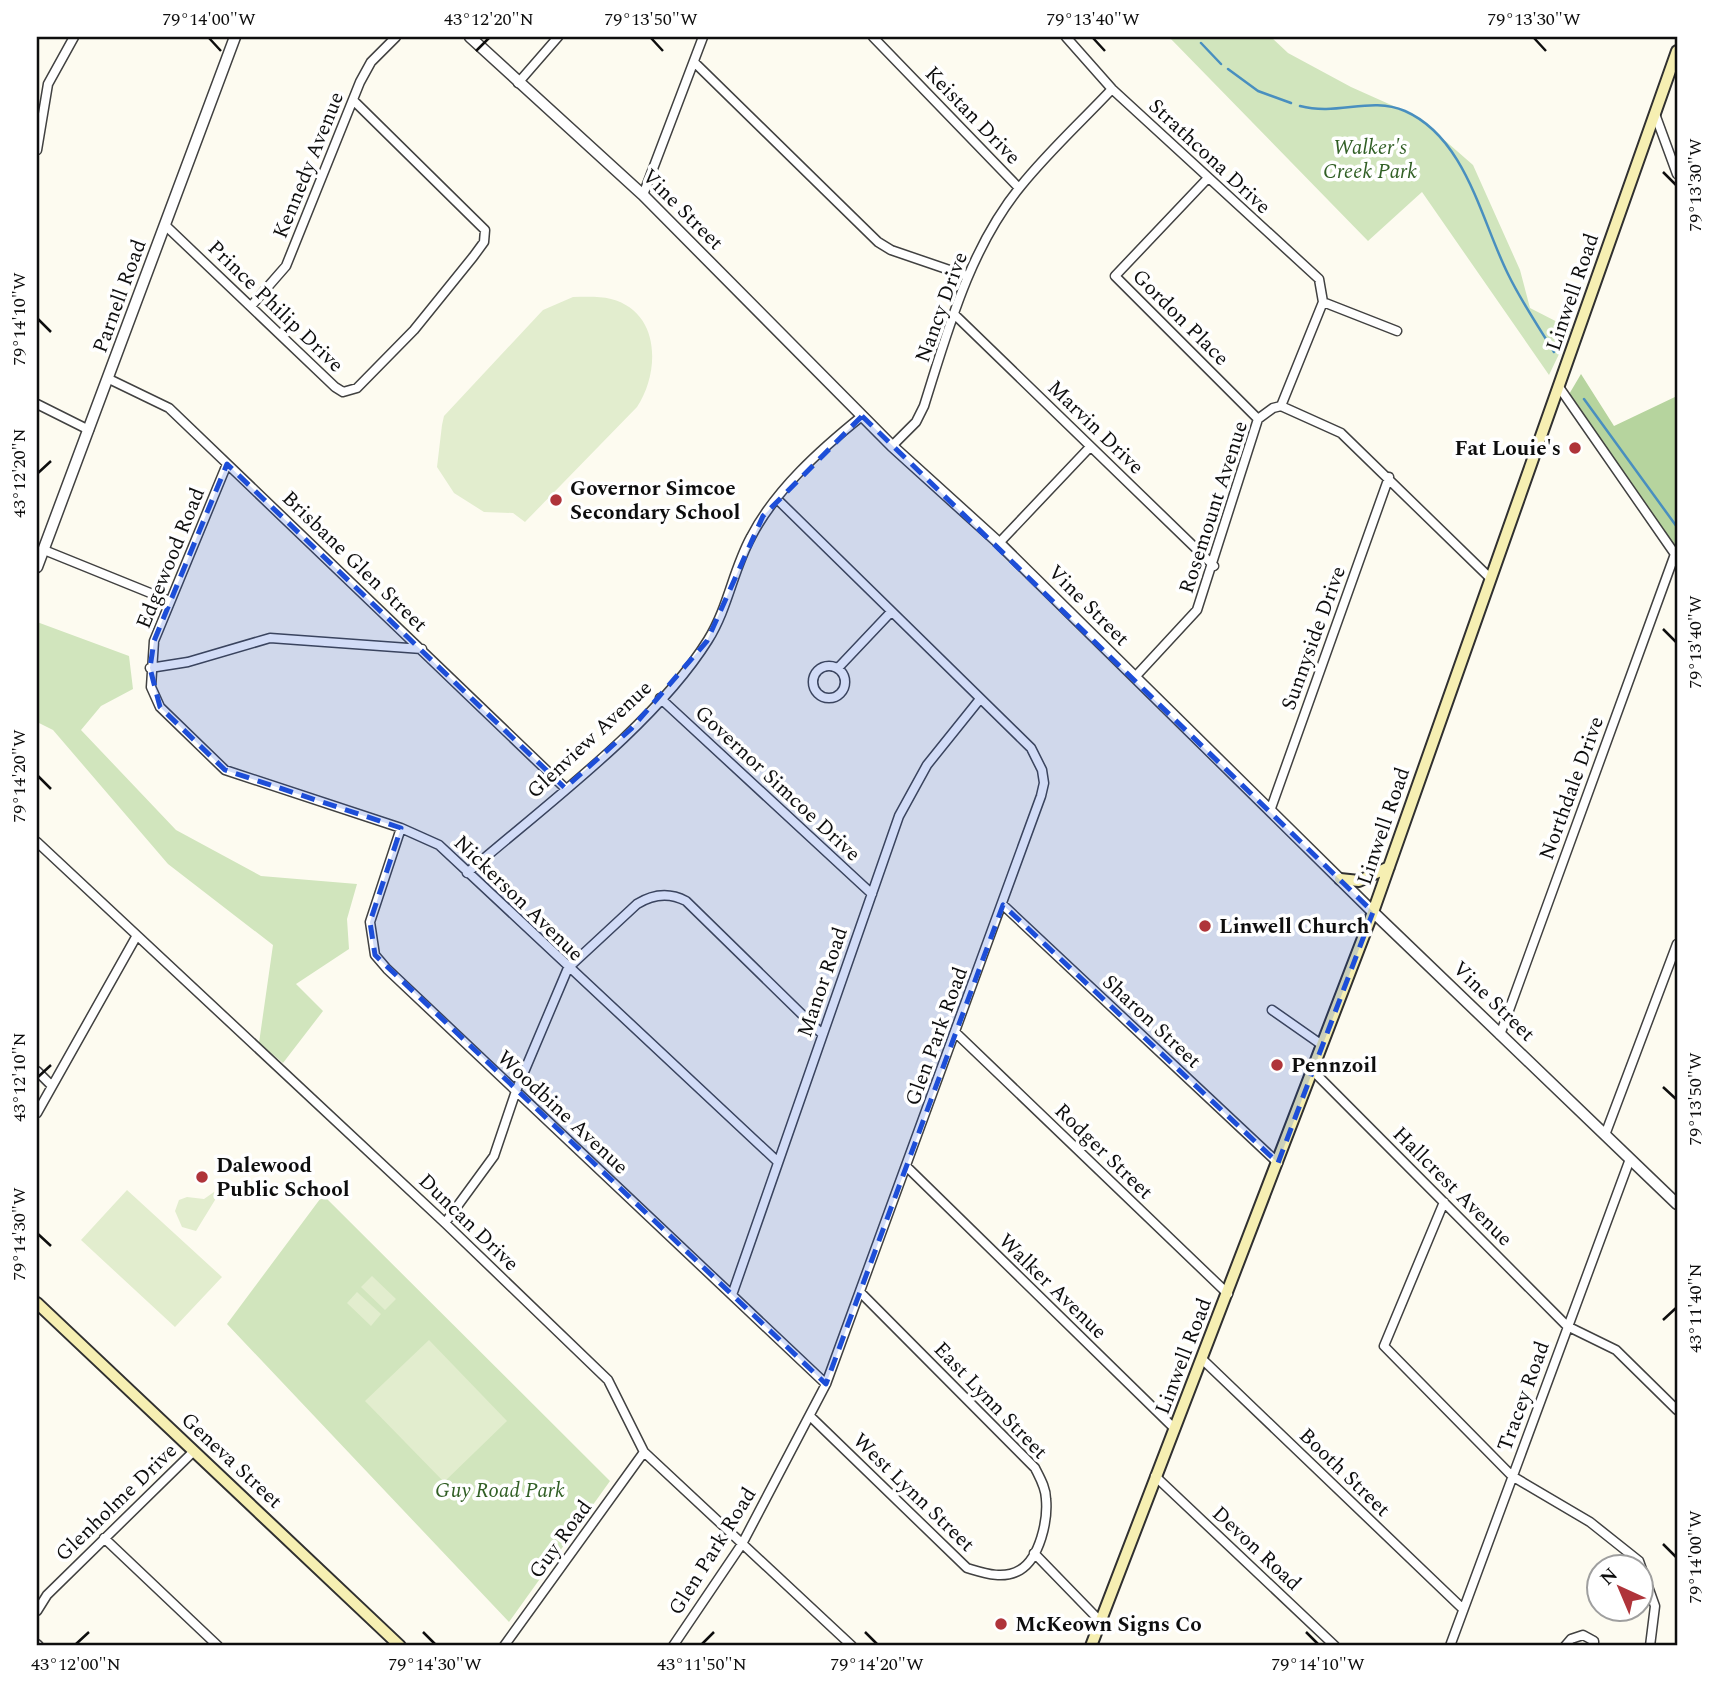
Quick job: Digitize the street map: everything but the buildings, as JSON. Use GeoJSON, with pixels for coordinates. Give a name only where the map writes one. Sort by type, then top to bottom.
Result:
{"type":"FeatureCollection","features":[{"type":"Feature","properties":{"kind":"main road","name":"Linwell Road"},"geometry":{"type":"LineString","coordinates":[[1091,1646],[1373,912],[1677,51]]}},
{"type":"Feature","properties":{"kind":"main road"},"geometry":{"type":"LineString","coordinates":[[1340,879],[1359,881],[1389,867]]}},
{"type":"Feature","properties":{"kind":"main road","name":"Geneva Street"},"geometry":{"type":"LineString","coordinates":[[37,1303],[400,1646]]}},
{"type":"Feature","properties":{"kind":"street"},"geometry":{"type":"LineString","coordinates":[[37,150],[48,84],[74,37]]}},
{"type":"Feature","properties":{"kind":"street","name":"Parnell Road"},"geometry":{"type":"LineString","coordinates":[[37,567],[235,37]]}},
{"type":"Feature","properties":{"kind":"street","name":"Kennedy Avenue"},"geometry":{"type":"LineString","coordinates":[[252,305],[286,266],[371,62],[396,37]]}},
{"type":"Feature","properties":{"kind":"street","name":"Vine Street"},"geometry":{"type":"LineString","coordinates":[[470,37],[643,195],[892,446],[999,543],[1373,912],[1677,1204]]}},
{"type":"Feature","properties":{"kind":"street"},"geometry":{"type":"LineString","coordinates":[[518,83],[558,37]]}},
{"type":"Feature","properties":{"kind":"street"},"geometry":{"type":"LineString","coordinates":[[643,195],[703,37]]}},
{"type":"Feature","properties":{"kind":"street","name":"Keistan Drive"},"geometry":{"type":"LineString","coordinates":[[873,37],[1019,188]]}},
{"type":"Feature","properties":{"kind":"street","name":"Strathcona Drive"},"geometry":{"type":"LineString","coordinates":[[1066,37],[1112,89],[1319,279],[1323,302]]}},
{"type":"Feature","properties":{"kind":"street"},"geometry":{"type":"LineString","coordinates":[[694,62],[878,242],[967,276]]}},
{"type":"Feature","properties":{"kind":"street","name":"Nancy Drive"},"geometry":{"type":"LineString","coordinates":[[892,446],[916,422],[924,406],[967,276],[1019,188],[1112,89]]}},
{"type":"Feature","properties":{"kind":"street","name":"Prince Philip Drive"},"geometry":{"type":"LineString","coordinates":[[165,225],[252,305],[335,387],[350,391],[357,388],[414,330],[485,242],[485,230],[353,100]]}},
{"type":"Feature","properties":{"kind":"street"},"geometry":{"type":"LineString","coordinates":[[1655,114],[1677,174]]}},
{"type":"Feature","properties":{"kind":"street","name":"Gordon Place"},"geometry":{"type":"LineString","coordinates":[[1208,178],[1115,276],[1258,419]]}},
{"type":"Feature","properties":{"kind":"street"},"geometry":{"type":"LineString","coordinates":[[1397,331],[1323,302],[1281,406],[1341,433],[1389,477],[1490,579]]}},
{"type":"Feature","properties":{"kind":"street","name":"Marvin Drive"},"geometry":{"type":"LineString","coordinates":[[954,314],[1214,566]]}},
{"type":"Feature","properties":{"kind":"street","name":"Brisbane Glen Street"},"geometry":{"type":"LineString","coordinates":[[108,379],[160,401],[565,788]]}},
{"type":"Feature","properties":{"kind":"street"},"geometry":{"type":"LineString","coordinates":[[1559,387],[1676,556]]}},
{"type":"Feature","properties":{"kind":"street"},"geometry":{"type":"LineString","coordinates":[[37,404],[89,430]]}},
{"type":"Feature","properties":{"kind":"street","name":"Rosemount Avenue"},"geometry":{"type":"LineString","coordinates":[[1135,677],[1197,610],[1214,566],[1258,419],[1273,408],[1281,406]]}},
{"type":"Feature","properties":{"kind":"street","name":"Glenview Avenue"},"geometry":{"type":"LineString","coordinates":[[467,873],[608,751],[660,698],[707,641],[731,590],[749,539],[777,499],[812,460],[862,416]]}},
{"type":"Feature","properties":{"kind":"street"},"geometry":{"type":"LineString","coordinates":[[999,543],[1090,447]]}},
{"type":"Feature","properties":{"kind":"street","name":"Edgewood Road"},"geometry":{"type":"LineString","coordinates":[[150,668],[155,641],[170,601],[227,464]]}},
{"type":"Feature","properties":{"kind":"street","name":"Sunnyside Drive"},"geometry":{"type":"LineString","coordinates":[[1270,811],[1389,477]]}},
{"type":"Feature","properties":{"kind":"street","name":"Glen Park Road"},"geometry":{"type":"LineString","coordinates":[[673,1646],[742,1544],[826,1384],[1003,905],[1044,783],[1040,761],[1031,748],[777,499]]}},
{"type":"Feature","properties":{"kind":"street"},"geometry":{"type":"LineString","coordinates":[[44,550],[170,601]]}},
{"type":"Feature","properties":{"kind":"street","name":"Northdale Drive"},"geometry":{"type":"LineString","coordinates":[[1500,1035],[1676,556]]}},
{"type":"Feature","properties":{"kind":"street"},"geometry":{"type":"LineString","coordinates":[[838,668],[891,612]]}},
{"type":"Feature","properties":{"kind":"street"},"geometry":{"type":"LineString","coordinates":[[150,668],[188,662],[270,638],[422,649]]}},
{"type":"Feature","properties":{"kind":"street","name":"Nickerson Avenue"},"geometry":{"type":"LineString","coordinates":[[150,668],[151,687],[160,707],[225,770],[401,828],[439,845],[778,1162]]}},
{"type":"Feature","properties":{"kind":"street","name":"Governor Simcoe Drive"},"geometry":{"type":"LineString","coordinates":[[660,698],[872,894]]}},
{"type":"Feature","properties":{"kind":"street","name":"Manor Road"},"geometry":{"type":"LineString","coordinates":[[732,1294],[909,794],[944,740],[980,699]]}},
{"type":"Feature","properties":{"kind":"street","name":"Woodbine Avenue"},"geometry":{"type":"LineString","coordinates":[[401,828],[370,922],[375,955],[826,1384]]}},
{"type":"Feature","properties":{"kind":"street","name":"Duncan Drive"},"geometry":{"type":"LineString","coordinates":[[37,842],[445,1223],[608,1380],[644,1452],[852,1646]]}},
{"type":"Feature","properties":{"kind":"street"},"geometry":{"type":"LineString","coordinates":[[445,1223],[494,1156],[516,1091],[568,968],[637,904],[649,897],[674,895],[686,901],[822,1034]]}},
{"type":"Feature","properties":{"kind":"street","name":"Sharon Street"},"geometry":{"type":"LineString","coordinates":[[1003,905],[1278,1163]]}},
{"type":"Feature","properties":{"kind":"street"},"geometry":{"type":"LineString","coordinates":[[37,1113],[136,937]]}},
{"type":"Feature","properties":{"kind":"street"},"geometry":{"type":"LineString","coordinates":[[1605,1135],[1677,944]]}},
{"type":"Feature","properties":{"kind":"street"},"geometry":{"type":"LineString","coordinates":[[1272,1010],[1322,1045]]}},
{"type":"Feature","properties":{"kind":"street","name":"Rodger Street"},"geometry":{"type":"LineString","coordinates":[[956,1033],[1228,1294]]}},
{"type":"Feature","properties":{"kind":"street"},"geometry":{"type":"LineString","coordinates":[[37,1071],[52,1086]]}},
{"type":"Feature","properties":{"kind":"street","name":"Hallcrest Avenue"},"geometry":{"type":"LineString","coordinates":[[1313,1071],[1567,1326],[1616,1350],[1677,1410]]}},
{"type":"Feature","properties":{"kind":"street","name":"Tracey Road"},"geometry":{"type":"LineString","coordinates":[[1450,1646],[1630,1159]]}},
{"type":"Feature","properties":{"kind":"street","name":"Walker Avenue"},"geometry":{"type":"LineString","coordinates":[[907,1167],[1175,1429]]}},
{"type":"Feature","properties":{"kind":"street"},"geometry":{"type":"LineString","coordinates":[[1444,1202],[1384,1346],[1511,1476],[1590,1522],[1639,1561],[1655,1606],[1650,1646]]}},
{"type":"Feature","properties":{"kind":"street","name":"East Lynn Street"},"geometry":{"type":"LineString","coordinates":[[860,1292],[1035,1468],[1043,1483],[1046,1500],[1043,1527],[1034,1553]]}},
{"type":"Feature","properties":{"kind":"street","name":"Booth Street"},"geometry":{"type":"LineString","coordinates":[[1202,1359],[1462,1609]]}},
{"type":"Feature","properties":{"kind":"street","name":"West Lynn Street"},"geometry":{"type":"LineString","coordinates":[[811,1417],[967,1568],[997,1576],[1021,1569],[1034,1553]]}},
{"type":"Feature","properties":{"kind":"street","name":"Glenholme Drive"},"geometry":{"type":"LineString","coordinates":[[37,1611],[47,1595],[194,1451]]}},
{"type":"Feature","properties":{"kind":"street","name":"Guy Road"},"geometry":{"type":"LineString","coordinates":[[504,1646],[644,1452]]}},
{"type":"Feature","properties":{"kind":"street","name":"Devon Road"},"geometry":{"type":"LineString","coordinates":[[1155,1476],[1335,1646]]}},
{"type":"Feature","properties":{"kind":"street"},"geometry":{"type":"LineString","coordinates":[[104,1538],[218,1646]]}},
{"type":"Feature","properties":{"kind":"street"},"geometry":{"type":"LineString","coordinates":[[1034,1553],[1101,1622]]}},
{"type":"Feature","properties":{"kind":"street"},"geometry":{"type":"LineString","coordinates":[[1565,1646],[1571,1639],[1583,1634],[1594,1642],[1594,1646]]}},
{"type":"Feature","properties":{"kind":"highlighted area"},"geometry":{"type":"Polygon","coordinates":[[[862,416],[1373,912],[1278,1163],[1003,905],[826,1384],[375,955],[370,922],[401,828],[225,770],[160,707],[150,668],[154,641],[227,464],[565,788],[631,729],[707,641],[763,516],[862,416]]]}},
{"type":"Feature","properties":{"kind":"green space","name":"Walker's Creek Park"},"geometry":{"type":"Polygon","coordinates":[[[1169,37],[1271,37],[1288,53],[1351,87],[1418,117],[1473,165],[1520,270],[1530,308],[1571,329],[1549,375],[1422,192],[1368,241],[1169,37]]]}},
{"type":"Feature","properties":{"kind":"green space"},"geometry":{"type":"Polygon","coordinates":[[[573,297],[611,299],[627,306],[639,316],[651,345],[650,377],[645,393],[637,407],[525,522],[513,513],[484,512],[454,493],[437,467],[444,416],[543,310],[573,297]]]}},
{"type":"Feature","properties":{"kind":"green space"},"geometry":{"type":"Polygon","coordinates":[[[1581,374],[1614,426],[1677,396],[1677,556],[1575,419],[1568,396],[1581,374]]]}},
{"type":"Feature","properties":{"kind":"green space"},"geometry":{"type":"Polygon","coordinates":[[[37,622],[129,656],[133,689],[101,706],[81,730],[176,830],[261,876],[357,884],[347,919],[349,949],[296,984],[323,1011],[283,1063],[259,1043],[273,945],[168,864],[53,730],[37,722],[37,622]]]}},
{"type":"Feature","properties":{"kind":"green space"},"geometry":{"type":"Polygon","coordinates":[[[127,1190],[222,1277],[175,1327],[81,1240],[127,1190]]]}},
{"type":"Feature","properties":{"kind":"green space"},"geometry":{"type":"Polygon","coordinates":[[[214,1192],[215,1200],[196,1231],[182,1227],[175,1211],[179,1200],[187,1197],[204,1199],[214,1192]]]}},
{"type":"Feature","properties":{"kind":"green space","name":"Guy Road Park"},"geometry":{"type":"Polygon","coordinates":[[[323,1195],[610,1481],[509,1622],[227,1324],[323,1195]]]}},
{"type":"Feature","properties":{"kind":"green space"},"geometry":{"type":"Polygon","coordinates":[[[372,1276],[396,1299],[385,1310],[361,1287],[372,1276]]]}},
{"type":"Feature","properties":{"kind":"green space"},"geometry":{"type":"Polygon","coordinates":[[[357,1292],[381,1314],[371,1326],[347,1303],[357,1292]]]}},
{"type":"Feature","properties":{"kind":"green space"},"geometry":{"type":"Polygon","coordinates":[[[429,1340],[507,1421],[444,1482],[365,1401],[429,1340]]]}},
{"type":"Feature","properties":{"kind":"waterway"},"geometry":{"type":"LineString","coordinates":[[1201,43],[1221,64]]}},
{"type":"Feature","properties":{"kind":"waterway"},"geometry":{"type":"LineString","coordinates":[[1228,69],[1258,91],[1291,103]]}},
{"type":"Feature","properties":{"kind":"waterway"},"geometry":{"type":"LineString","coordinates":[[1300,106],[1328,109],[1367,105],[1392,107],[1405,111],[1426,124],[1443,140],[1469,182],[1513,284],[1554,352]]}},
{"type":"Feature","properties":{"kind":"waterway"},"geometry":{"type":"LineString","coordinates":[[1584,399],[1677,527]]}},
{"type":"Feature","properties":{"kind":"place","name":"Fat Louie's"},"geometry":{"type":"Point","coordinates":[1575,448]}},
{"type":"Feature","properties":{"kind":"place","name":"Governor Simcoe Secondary School"},"geometry":{"type":"Point","coordinates":[556,500]}},
{"type":"Feature","properties":{"kind":"place","name":"Linwell Church"},"geometry":{"type":"Point","coordinates":[1205,926]}},
{"type":"Feature","properties":{"kind":"place","name":"Pennzoil"},"geometry":{"type":"Point","coordinates":[1277,1065]}},
{"type":"Feature","properties":{"kind":"place","name":"Dalewood Public School"},"geometry":{"type":"Point","coordinates":[202,1177]}},
{"type":"Feature","properties":{"kind":"place","name":"McKeown Signs Co"},"geometry":{"type":"Point","coordinates":[1001,1624]}}]}
